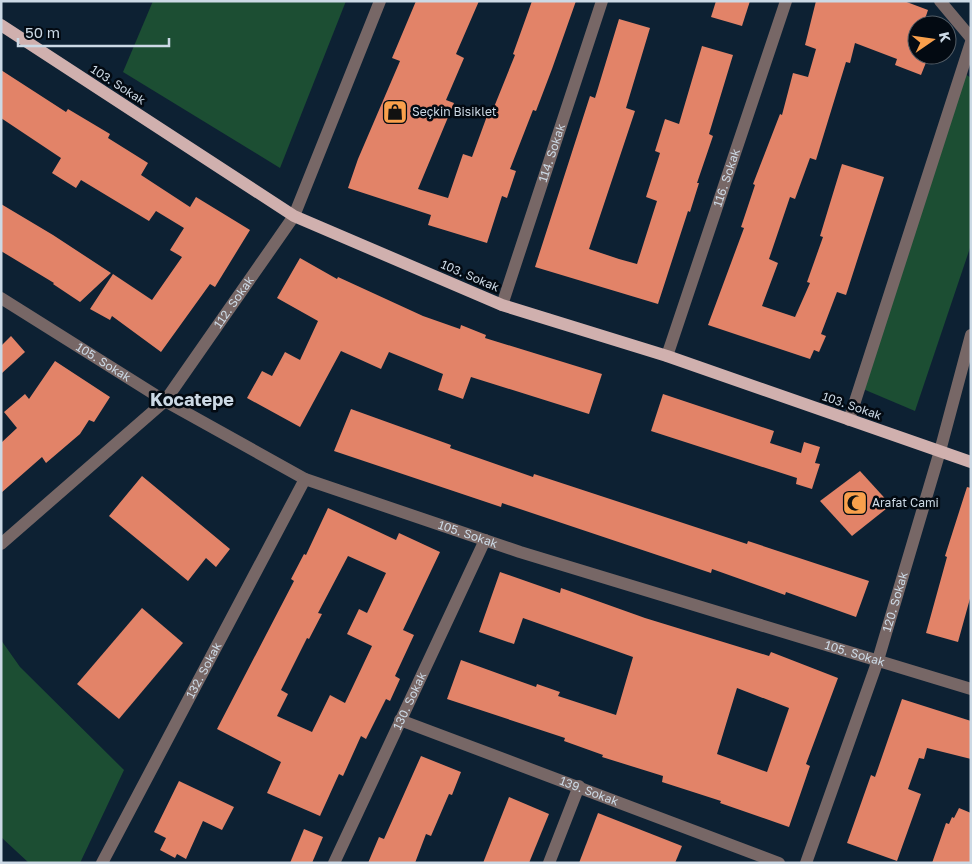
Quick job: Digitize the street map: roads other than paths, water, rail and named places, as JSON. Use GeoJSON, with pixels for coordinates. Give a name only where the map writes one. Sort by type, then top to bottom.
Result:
{"type":"FeatureCollection","features":[{"type":"Feature","properties":{"kind":"main road","name":"103. Sokak"},"geometry":{"type":"LineString","coordinates":[[1,25],[294,216],[502,305],[667,356],[971,462]]}},
{"type":"Feature","properties":{"kind":"street","name":"112. Sokak"},"geometry":{"type":"LineString","coordinates":[[1,544],[165,401],[294,216],[380,1]]}},
{"type":"Feature","properties":{"kind":"street","name":"114. Sokak"},"geometry":{"type":"LineString","coordinates":[[502,305],[602,1]]}},
{"type":"Feature","properties":{"kind":"street","name":"116. Sokak"},"geometry":{"type":"LineString","coordinates":[[667,356],[786,1]]}},
{"type":"Feature","properties":{"kind":"street"},"geometry":{"type":"LineString","coordinates":[[940,1],[971,38]]}},
{"type":"Feature","properties":{"kind":"street"},"geometry":{"type":"LineString","coordinates":[[849,420],[971,42]]}},
{"type":"Feature","properties":{"kind":"street","name":"105. Sokak"},"geometry":{"type":"LineString","coordinates":[[1,298],[165,401],[305,479],[485,540],[971,689]]}},
{"type":"Feature","properties":{"kind":"street","name":"120. Sokak"},"geometry":{"type":"LineString","coordinates":[[806,863],[878,660],[940,452],[971,335]]}},
{"type":"Feature","properties":{"kind":"street","name":"132. Sokak"},"geometry":{"type":"LineString","coordinates":[[102,863],[305,479]]}},
{"type":"Feature","properties":{"kind":"street","name":"130. Sokak"},"geometry":{"type":"LineString","coordinates":[[334,863],[485,540]]}},
{"type":"Feature","properties":{"kind":"street","name":"139. Sokak"},"geometry":{"type":"LineString","coordinates":[[400,720],[779,863]]}},
{"type":"Feature","properties":{"kind":"street"},"geometry":{"type":"LineString","coordinates":[[549,863],[579,786]]}},
{"type":"Feature","properties":{"kind":"place","name":"Seçkin Bisiklet"},"geometry":{"type":"Point","coordinates":[395,112]}},
{"type":"Feature","properties":{"kind":"place","name":"Arafat Cami"},"geometry":{"type":"Point","coordinates":[855,503]}},
{"type":"Feature","properties":{"kind":"district","name":"Kocatepe"},"geometry":{"type":"Point","coordinates":[192,400]}}]}
